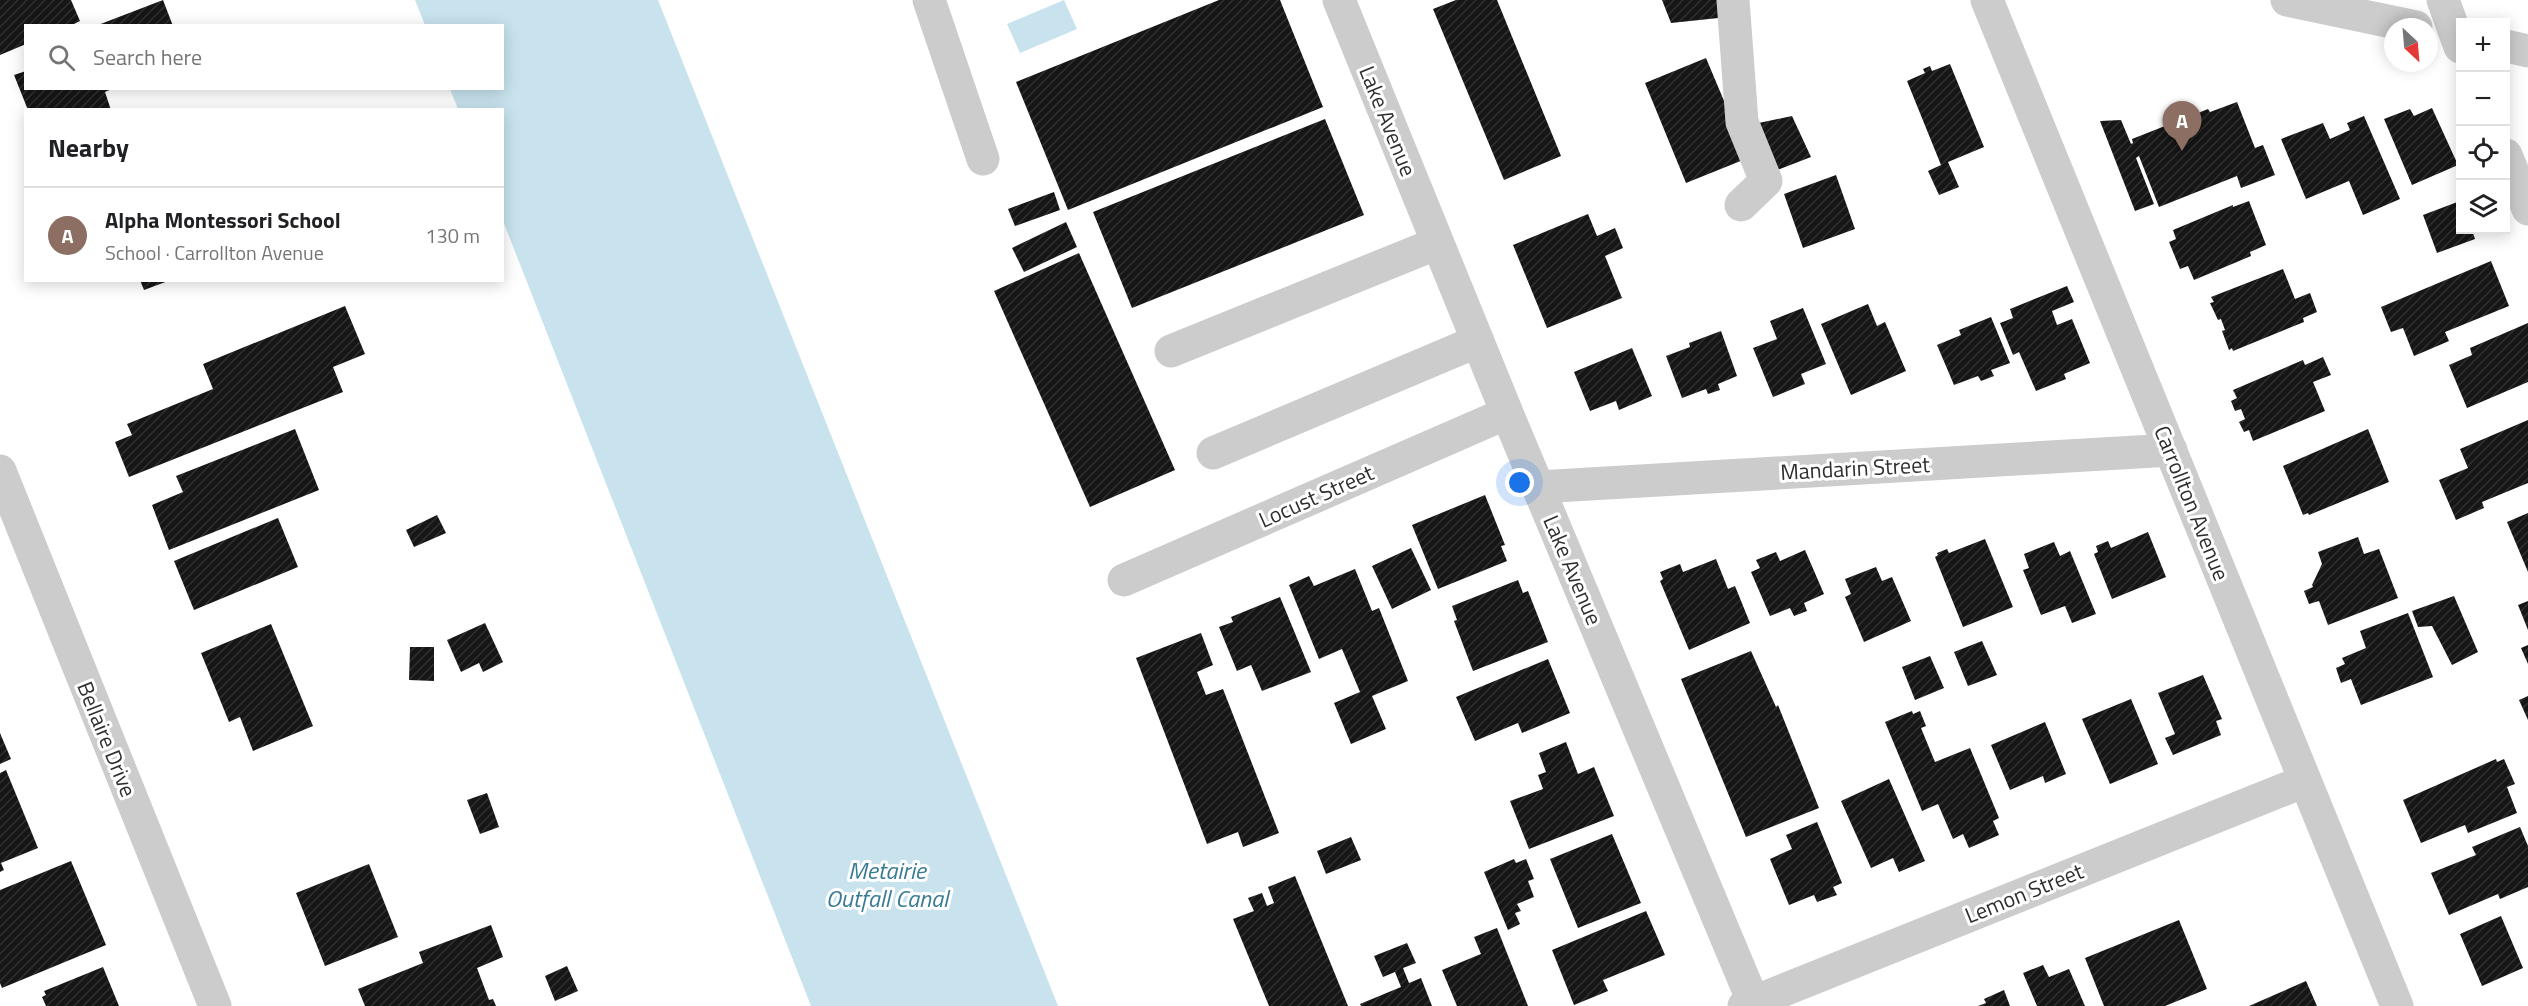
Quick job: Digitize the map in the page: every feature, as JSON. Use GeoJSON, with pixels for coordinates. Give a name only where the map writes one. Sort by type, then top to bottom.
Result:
{"type":"FeatureCollection","features":[{"type":"Feature","properties":{"kind":"street"},"geometry":{"type":"LineString","coordinates":[[929,0],[983,159]]}},
{"type":"Feature","properties":{"kind":"street","name":"Lake Avenue"},"geometry":{"type":"LineString","coordinates":[[1339,0],[1751,1005]]}},
{"type":"Feature","properties":{"kind":"street"},"geometry":{"type":"LineString","coordinates":[[1733,0],[1742,122],[1766,181],[1741,205]]}},
{"type":"Feature","properties":{"kind":"street","name":"Carrollton Avenue"},"geometry":{"type":"LineString","coordinates":[[1987,0],[2397,1006]]}},
{"type":"Feature","properties":{"kind":"street"},"geometry":{"type":"LineString","coordinates":[[2287,0],[2384,20]]}},
{"type":"Feature","properties":{"kind":"street"},"geometry":{"type":"LineString","coordinates":[[2443,0],[2451,37]]}},
{"type":"Feature","properties":{"kind":"street"},"geometry":{"type":"LineString","coordinates":[[2510,47],[2528,51]]}},
{"type":"Feature","properties":{"kind":"street"},"geometry":{"type":"LineString","coordinates":[[2510,167],[2528,209]]}},
{"type":"Feature","properties":{"kind":"street"},"geometry":{"type":"LineString","coordinates":[[1171,351],[1438,243]]}},
{"type":"Feature","properties":{"kind":"street"},"geometry":{"type":"LineString","coordinates":[[1213,453],[1478,341]]}},
{"type":"Feature","properties":{"kind":"street","name":"Locust Street"},"geometry":{"type":"LineString","coordinates":[[1124,580],[1507,413]]}},
{"type":"Feature","properties":{"kind":"street","name":"Mandarin Street"},"geometry":{"type":"LineString","coordinates":[[1538,487],[2171,450]]}},
{"type":"Feature","properties":{"kind":"street","name":"Bellaire Drive"},"geometry":{"type":"LineString","coordinates":[[0,471],[215,1006]]}},
{"type":"Feature","properties":{"kind":"street","name":"Lemon Street"},"geometry":{"type":"LineString","coordinates":[[1751,1005],[2305,781]]}},
{"type":"Feature","properties":{"kind":"water","name":"Metairie Outfall Canal"},"geometry":{"type":"Polygon","coordinates":[[[415,0],[658,0],[1058,1006],[811,1006],[504,224],[504,108],[458,108],[450,90],[504,90],[504,24],[425,24],[415,0]]]}},
{"type":"Feature","properties":{"kind":"water"},"geometry":{"type":"Polygon","coordinates":[[[1064,0],[1077,29],[1020,53],[1007,24],[1064,0]]]}},
{"type":"Feature","properties":{"kind":"building"},"geometry":{"type":"Polygon","coordinates":[[[0,0],[71,0],[80,21],[74,24],[24,24],[24,45],[0,55],[0,0]]]}},
{"type":"Feature","properties":{"kind":"building"},"geometry":{"type":"Polygon","coordinates":[[[163,0],[172,24],[101,24],[163,0]]]}},
{"type":"Feature","properties":{"kind":"building"},"geometry":{"type":"Polygon","coordinates":[[[1219,0],[1280,0],[1323,107],[1068,210],[1016,82],[1219,0]]]}},
{"type":"Feature","properties":{"kind":"building"},"geometry":{"type":"Polygon","coordinates":[[[1456,0],[1497,0],[1561,156],[1504,180],[1433,9],[1456,0]]]}},
{"type":"Feature","properties":{"kind":"building"},"geometry":{"type":"Polygon","coordinates":[[[1662,0],[1719,0],[1728,17],[1671,23],[1662,0]]]}},
{"type":"Feature","properties":{"kind":"building"},"geometry":{"type":"Polygon","coordinates":[[[1706,58],[1748,158],[1686,183],[1645,83],[1706,58]]]}},
{"type":"Feature","properties":{"kind":"building"},"geometry":{"type":"Polygon","coordinates":[[[1950,64],[1984,147],[1948,162],[1959,187],[1939,195],[1928,171],[1941,165],[1907,81],[1925,73],[1923,69],[1930,66],[1932,71],[1950,64]]]}},
{"type":"Feature","properties":{"kind":"building"},"geometry":{"type":"Polygon","coordinates":[[[24,72],[24,90],[110,90],[105,92],[110,108],[27,108],[14,75],[24,72]]]}},
{"type":"Feature","properties":{"kind":"building"},"geometry":{"type":"Polygon","coordinates":[[[2237,102],[2255,148],[2263,145],[2275,175],[2241,188],[2237,176],[2159,207],[2139,156],[2136,158],[2154,204],[2135,211],[2100,121],[2121,120],[2131,144],[2132,139],[2208,109],[2210,112],[2237,102]]]}},
{"type":"Feature","properties":{"kind":"building"},"geometry":{"type":"Polygon","coordinates":[[[2432,108],[2456,161],[2456,166],[2412,185],[2384,119],[2410,109],[2414,116],[2432,108]]]}},
{"type":"Feature","properties":{"kind":"building"},"geometry":{"type":"Polygon","coordinates":[[[1792,116],[1811,157],[1772,172],[1749,125],[1792,116]]]}},
{"type":"Feature","properties":{"kind":"building"},"geometry":{"type":"Polygon","coordinates":[[[2364,116],[2400,199],[2363,215],[2349,181],[2306,199],[2281,139],[2323,123],[2330,139],[2350,130],[2347,123],[2364,116]]]}},
{"type":"Feature","properties":{"kind":"building"},"geometry":{"type":"Polygon","coordinates":[[[1325,119],[1364,215],[1132,308],[1093,212],[1325,119]]]}},
{"type":"Feature","properties":{"kind":"building"},"geometry":{"type":"Polygon","coordinates":[[[1836,175],[1855,229],[1803,248],[1784,194],[1836,175]]]}},
{"type":"Feature","properties":{"kind":"building"},"geometry":{"type":"Polygon","coordinates":[[[1054,192],[1060,210],[1015,226],[1008,209],[1054,192]]]}},
{"type":"Feature","properties":{"kind":"building"},"geometry":{"type":"Polygon","coordinates":[[[2249,201],[2266,245],[2250,252],[2251,256],[2194,280],[2188,266],[2180,269],[2169,242],[2176,239],[2173,230],[2233,205],[2233,207],[2249,201]]]}},
{"type":"Feature","properties":{"kind":"building"},"geometry":{"type":"Polygon","coordinates":[[[2456,203],[2456,234],[2473,234],[2475,239],[2437,253],[2423,215],[2456,203]]]}},
{"type":"Feature","properties":{"kind":"building"},"geometry":{"type":"Polygon","coordinates":[[[1588,214],[1597,236],[1615,228],[1623,248],[1605,256],[1622,298],[1547,328],[1513,245],[1588,214]]]}},
{"type":"Feature","properties":{"kind":"building"},"geometry":{"type":"Polygon","coordinates":[[[1066,222],[1077,247],[1024,272],[1012,248],[1066,222]]]}},
{"type":"Feature","properties":{"kind":"building"},"geometry":{"type":"Polygon","coordinates":[[[1079,253],[1175,470],[1090,507],[994,291],[1079,253]]]}},
{"type":"Feature","properties":{"kind":"building"},"geometry":{"type":"Polygon","coordinates":[[[2491,261],[2509,306],[2445,332],[2449,341],[2414,356],[2403,328],[2391,332],[2381,307],[2491,261]]]}},
{"type":"Feature","properties":{"kind":"building"},"geometry":{"type":"Polygon","coordinates":[[[2283,269],[2295,299],[2310,293],[2317,312],[2303,318],[2304,322],[2233,351],[2232,348],[2229,350],[2222,331],[2225,330],[2221,319],[2218,320],[2210,303],[2214,302],[2211,297],[2283,269]]]}},
{"type":"Feature","properties":{"kind":"building"},"geometry":{"type":"Polygon","coordinates":[[[141,282],[165,282],[144,290],[141,282]]]}},
{"type":"Feature","properties":{"kind":"building"},"geometry":{"type":"Polygon","coordinates":[[[2067,286],[2074,302],[2052,311],[2057,325],[2072,319],[2090,363],[2064,374],[2066,379],[2036,391],[2019,352],[2013,355],[2000,323],[2013,318],[2010,309],[2067,286]]]}},
{"type":"Feature","properties":{"kind":"building"},"geometry":{"type":"Polygon","coordinates":[[[1868,304],[1877,326],[1885,322],[1906,371],[1851,395],[1821,324],[1868,304]]]}},
{"type":"Feature","properties":{"kind":"building"},"geometry":{"type":"Polygon","coordinates":[[[345,306],[365,354],[333,367],[343,392],[129,477],[115,442],[132,435],[127,424],[213,389],[203,364],[345,306]]]}},
{"type":"Feature","properties":{"kind":"building"},"geometry":{"type":"Polygon","coordinates":[[[1803,308],[1826,364],[1801,374],[1805,384],[1773,397],[1753,348],[1777,339],[1770,321],[1803,308]]]}},
{"type":"Feature","properties":{"kind":"building"},"geometry":{"type":"Polygon","coordinates":[[[1991,317],[2010,363],[1991,370],[1994,376],[1981,381],[1978,376],[1954,385],[1937,345],[1961,335],[1959,330],[1991,317]]]}},
{"type":"Feature","properties":{"kind":"building"},"geometry":{"type":"Polygon","coordinates":[[[2528,323],[2528,382],[2467,408],[2449,365],[2472,355],[2470,348],[2528,323]]]}},
{"type":"Feature","properties":{"kind":"building"},"geometry":{"type":"Polygon","coordinates":[[[1721,331],[1737,376],[1718,384],[1720,390],[1708,394],[1706,389],[1682,398],[1666,356],[1690,347],[1689,343],[1721,331]]]}},
{"type":"Feature","properties":{"kind":"building"},"geometry":{"type":"Polygon","coordinates":[[[1632,348],[1652,396],[1619,410],[1616,401],[1590,411],[1574,372],[1632,348]]]}},
{"type":"Feature","properties":{"kind":"building"},"geometry":{"type":"Polygon","coordinates":[[[2323,357],[2331,375],[2313,382],[2325,411],[2253,441],[2249,430],[2244,432],[2239,422],[2245,419],[2241,409],[2235,411],[2231,401],[2237,398],[2233,390],[2303,360],[2305,365],[2323,357]]]}},
{"type":"Feature","properties":{"kind":"building"},"geometry":{"type":"Polygon","coordinates":[[[2528,420],[2528,483],[2482,502],[2484,508],[2456,520],[2439,480],[2468,468],[2460,449],[2528,420]]]}},
{"type":"Feature","properties":{"kind":"building"},"geometry":{"type":"Polygon","coordinates":[[[295,429],[319,490],[169,550],[152,505],[183,492],[176,476],[295,429]]]}},
{"type":"Feature","properties":{"kind":"building"},"geometry":{"type":"Polygon","coordinates":[[[2368,429],[2389,482],[2309,515],[2308,513],[2303,515],[2283,466],[2368,429]]]}},
{"type":"Feature","properties":{"kind":"building"},"geometry":{"type":"Polygon","coordinates":[[[1485,495],[1505,545],[1501,546],[1507,561],[1438,589],[1412,525],[1485,495]]]}},
{"type":"Feature","properties":{"kind":"building"},"geometry":{"type":"Polygon","coordinates":[[[2528,513],[2528,572],[2507,522],[2528,513]]]}},
{"type":"Feature","properties":{"kind":"building"},"geometry":{"type":"Polygon","coordinates":[[[437,515],[446,533],[414,547],[406,530],[437,515]]]}},
{"type":"Feature","properties":{"kind":"building"},"geometry":{"type":"Polygon","coordinates":[[[278,518],[298,567],[194,610],[174,561],[278,518]]]}},
{"type":"Feature","properties":{"kind":"building"},"geometry":{"type":"Polygon","coordinates":[[[2148,532],[2166,577],[2112,599],[2094,554],[2098,552],[2096,546],[2108,541],[2111,548],[2148,532]]]}},
{"type":"Feature","properties":{"kind":"building"},"geometry":{"type":"Polygon","coordinates":[[[2358,537],[2364,554],[2379,549],[2398,598],[2328,625],[2319,601],[2309,604],[2304,591],[2313,587],[2322,564],[2318,552],[2358,537]]]}},
{"type":"Feature","properties":{"kind":"building"},"geometry":{"type":"Polygon","coordinates":[[[1985,539],[2013,607],[1963,627],[1935,557],[1937,553],[1947,549],[1949,553],[1985,539]]]}},
{"type":"Feature","properties":{"kind":"building"},"geometry":{"type":"Polygon","coordinates":[[[2054,542],[2060,556],[2070,551],[2096,614],[2072,623],[2065,606],[2041,615],[2023,570],[2029,568],[2024,554],[2054,542]]]}},
{"type":"Feature","properties":{"kind":"building"},"geometry":{"type":"Polygon","coordinates":[[[1411,548],[1431,590],[1392,609],[1372,566],[1411,548]]]}},
{"type":"Feature","properties":{"kind":"building"},"geometry":{"type":"Polygon","coordinates":[[[1805,550],[1824,594],[1804,603],[1807,611],[1794,616],[1790,608],[1770,616],[1751,572],[1760,568],[1756,560],[1776,552],[1780,561],[1805,550]]]}},
{"type":"Feature","properties":{"kind":"building"},"geometry":{"type":"Polygon","coordinates":[[[1716,559],[1728,589],[1735,586],[1750,623],[1689,650],[1660,581],[1663,579],[1660,572],[1680,564],[1683,572],[1716,559]]]}},
{"type":"Feature","properties":{"kind":"building"},"geometry":{"type":"Polygon","coordinates":[[[1876,567],[1882,581],[1892,577],[1911,621],[1864,642],[1845,597],[1851,594],[1845,579],[1876,567]]]}},
{"type":"Feature","properties":{"kind":"building"},"geometry":{"type":"Polygon","coordinates":[[[1355,569],[1372,611],[1379,608],[1408,681],[1372,696],[1386,729],[1351,744],[1334,703],[1360,692],[1342,649],[1319,659],[1289,585],[1309,576],[1314,586],[1355,569]]]}},
{"type":"Feature","properties":{"kind":"building"},"geometry":{"type":"Polygon","coordinates":[[[1518,580],[1523,593],[1528,591],[1548,642],[1473,671],[1454,621],[1457,620],[1452,606],[1518,580]]]}},
{"type":"Feature","properties":{"kind":"building"},"geometry":{"type":"Polygon","coordinates":[[[2454,596],[2478,652],[2452,665],[2432,626],[2418,627],[2412,611],[2454,596]]]}},
{"type":"Feature","properties":{"kind":"building"},"geometry":{"type":"Polygon","coordinates":[[[1280,597],[1311,672],[1262,691],[1251,665],[1237,671],[1219,627],[1233,622],[1231,617],[1280,597]]]}},
{"type":"Feature","properties":{"kind":"building"},"geometry":{"type":"Polygon","coordinates":[[[2528,601],[2528,630],[2518,605],[2528,601]]]}},
{"type":"Feature","properties":{"kind":"building"},"geometry":{"type":"Polygon","coordinates":[[[2408,613],[2433,677],[2361,705],[2351,679],[2341,683],[2336,668],[2345,664],[2342,658],[2366,648],[2360,631],[2408,613]]]}},
{"type":"Feature","properties":{"kind":"building"},"geometry":{"type":"Polygon","coordinates":[[[485,623],[503,662],[483,672],[479,663],[461,672],[447,640],[485,623]]]}},
{"type":"Feature","properties":{"kind":"building"},"geometry":{"type":"Polygon","coordinates":[[[271,624],[313,726],[253,751],[240,717],[229,722],[201,653],[271,624]]]}},
{"type":"Feature","properties":{"kind":"building"},"geometry":{"type":"Polygon","coordinates":[[[1201,633],[1213,665],[1197,672],[1206,695],[1223,689],[1279,833],[1243,847],[1238,832],[1207,844],[1136,658],[1201,633]]]}},
{"type":"Feature","properties":{"kind":"building"},"geometry":{"type":"Polygon","coordinates":[[[1982,641],[1997,675],[1968,686],[1954,652],[1982,641]]]}},
{"type":"Feature","properties":{"kind":"building"},"geometry":{"type":"Polygon","coordinates":[[[2528,645],[2528,664],[2521,648],[2528,645]]]}},
{"type":"Feature","properties":{"kind":"building"},"geometry":{"type":"Polygon","coordinates":[[[410,647],[434,647],[434,681],[409,680],[410,647]]]}},
{"type":"Feature","properties":{"kind":"building"},"geometry":{"type":"Polygon","coordinates":[[[1751,651],[1776,707],[1778,705],[1819,808],[1746,837],[1681,679],[1751,651]]]}},
{"type":"Feature","properties":{"kind":"building"},"geometry":{"type":"Polygon","coordinates":[[[1930,656],[1944,688],[1915,700],[1902,667],[1930,656]]]}},
{"type":"Feature","properties":{"kind":"building"},"geometry":{"type":"Polygon","coordinates":[[[1548,659],[1570,713],[1522,733],[1518,723],[1475,741],[1456,697],[1548,659]]]}},
{"type":"Feature","properties":{"kind":"building"},"geometry":{"type":"Polygon","coordinates":[[[2203,675],[2222,719],[2216,721],[2221,735],[2173,755],[2165,738],[2175,734],[2158,693],[2203,675]]]}},
{"type":"Feature","properties":{"kind":"building"},"geometry":{"type":"Polygon","coordinates":[[[2528,696],[2528,720],[2519,700],[2528,696]]]}},
{"type":"Feature","properties":{"kind":"building"},"geometry":{"type":"Polygon","coordinates":[[[2131,699],[2158,764],[2110,784],[2082,719],[2131,699]]]}},
{"type":"Feature","properties":{"kind":"building"},"geometry":{"type":"Polygon","coordinates":[[[1912,711],[1913,714],[1920,711],[1926,726],[1921,728],[1935,762],[1970,748],[1999,818],[1993,821],[1999,835],[1969,848],[1963,834],[1953,839],[1938,804],[1922,811],[1885,722],[1912,711]]]}},
{"type":"Feature","properties":{"kind":"building"},"geometry":{"type":"Polygon","coordinates":[[[2045,722],[2066,774],[2045,783],[2043,776],[2010,790],[1991,745],[2045,722]]]}},
{"type":"Feature","properties":{"kind":"building"},"geometry":{"type":"Polygon","coordinates":[[[0,733],[11,759],[0,764],[0,733]]]}},
{"type":"Feature","properties":{"kind":"building"},"geometry":{"type":"Polygon","coordinates":[[[1566,742],[1578,774],[1594,767],[1614,816],[1529,849],[1510,801],[1543,789],[1538,775],[1546,772],[1539,753],[1566,742]]]}},
{"type":"Feature","properties":{"kind":"building"},"geometry":{"type":"Polygon","coordinates":[[[2496,759],[2497,762],[2504,759],[2515,784],[2507,787],[2517,813],[2468,833],[2465,825],[2421,843],[2403,800],[2496,759]]]}},
{"type":"Feature","properties":{"kind":"building"},"geometry":{"type":"Polygon","coordinates":[[[6,770],[38,848],[1,863],[4,870],[0,872],[0,773],[6,770]]]}},
{"type":"Feature","properties":{"kind":"building"},"geometry":{"type":"Polygon","coordinates":[[[1889,779],[1925,861],[1899,872],[1893,858],[1871,868],[1841,801],[1889,779]]]}},
{"type":"Feature","properties":{"kind":"building"},"geometry":{"type":"Polygon","coordinates":[[[487,793],[499,827],[480,834],[467,800],[487,793]]]}},
{"type":"Feature","properties":{"kind":"building"},"geometry":{"type":"Polygon","coordinates":[[[1817,822],[1842,883],[1833,887],[1837,895],[1817,902],[1814,895],[1789,905],[1770,859],[1792,849],[1786,835],[1817,822]]]}},
{"type":"Feature","properties":{"kind":"building"},"geometry":{"type":"Polygon","coordinates":[[[2520,827],[2528,846],[2528,887],[2500,899],[2498,894],[2449,915],[2431,873],[2476,855],[2472,847],[2520,827]]]}},
{"type":"Feature","properties":{"kind":"building"},"geometry":{"type":"Polygon","coordinates":[[[1612,834],[1641,903],[1578,928],[1550,859],[1612,834]]]}},
{"type":"Feature","properties":{"kind":"building"},"geometry":{"type":"Polygon","coordinates":[[[1351,837],[1361,860],[1326,874],[1317,851],[1351,837]]]}},
{"type":"Feature","properties":{"kind":"building"},"geometry":{"type":"Polygon","coordinates":[[[1514,859],[1516,863],[1526,859],[1534,879],[1528,881],[1534,897],[1517,904],[1521,911],[1515,913],[1520,924],[1508,930],[1484,872],[1514,859]]]}},
{"type":"Feature","properties":{"kind":"building"},"geometry":{"type":"Polygon","coordinates":[[[71,861],[106,945],[2,988],[0,983],[0,890],[71,861]]]}},
{"type":"Feature","properties":{"kind":"building"},"geometry":{"type":"Polygon","coordinates":[[[369,864],[398,937],[325,966],[296,893],[369,864]]]}},
{"type":"Feature","properties":{"kind":"building"},"geometry":{"type":"Polygon","coordinates":[[[1295,876],[1348,1006],[1269,1006],[1233,919],[1254,911],[1248,898],[1262,893],[1267,906],[1274,903],[1268,887],[1295,876]]]}},
{"type":"Feature","properties":{"kind":"building"},"geometry":{"type":"Polygon","coordinates":[[[1646,911],[1665,955],[1603,980],[1608,991],[1574,1005],[1552,950],[1646,911]]]}},
{"type":"Feature","properties":{"kind":"building"},"geometry":{"type":"Polygon","coordinates":[[[2501,916],[2523,968],[2482,986],[2460,934],[2501,916]]]}},
{"type":"Feature","properties":{"kind":"building"},"geometry":{"type":"Polygon","coordinates":[[[2179,920],[2207,989],[2165,1006],[2104,1006],[2085,958],[2179,920]]]}},
{"type":"Feature","properties":{"kind":"building"},"geometry":{"type":"Polygon","coordinates":[[[491,925],[503,957],[477,968],[489,1000],[493,999],[496,1006],[365,1006],[358,989],[423,963],[419,952],[491,925]]]}},
{"type":"Feature","properties":{"kind":"building"},"geometry":{"type":"Polygon","coordinates":[[[1497,928],[1528,1006],[1457,1006],[1442,970],[1481,954],[1474,937],[1497,928]]]}},
{"type":"Feature","properties":{"kind":"building"},"geometry":{"type":"Polygon","coordinates":[[[1407,943],[1416,963],[1403,968],[1409,983],[1421,978],[1432,1006],[1361,1006],[1360,1004],[1401,987],[1395,972],[1383,977],[1374,956],[1407,943]]]}},
{"type":"Feature","properties":{"kind":"building"},"geometry":{"type":"Polygon","coordinates":[[[2043,965],[2049,977],[2069,969],[2085,1006],[2037,1006],[2023,973],[2043,965]]]}},
{"type":"Feature","properties":{"kind":"building"},"geometry":{"type":"Polygon","coordinates":[[[567,966],[578,991],[555,1001],[545,976],[567,966]]]}},
{"type":"Feature","properties":{"kind":"building"},"geometry":{"type":"Polygon","coordinates":[[[103,967],[119,1006],[46,1006],[42,997],[46,995],[44,991],[103,967]]]}},
{"type":"Feature","properties":{"kind":"building"},"geometry":{"type":"Polygon","coordinates":[[[2306,981],[2317,1006],[2249,1006],[2306,981]]]}},
{"type":"Feature","properties":{"kind":"building"},"geometry":{"type":"Polygon","coordinates":[[[2004,990],[2010,1006],[1978,1006],[1986,1003],[1984,999],[2004,990]]]}},
{"type":"Feature","properties":{"kind":"place","name":"Alpha Montessori School"},"geometry":{"type":"Point","coordinates":[2182,151]}}]}
